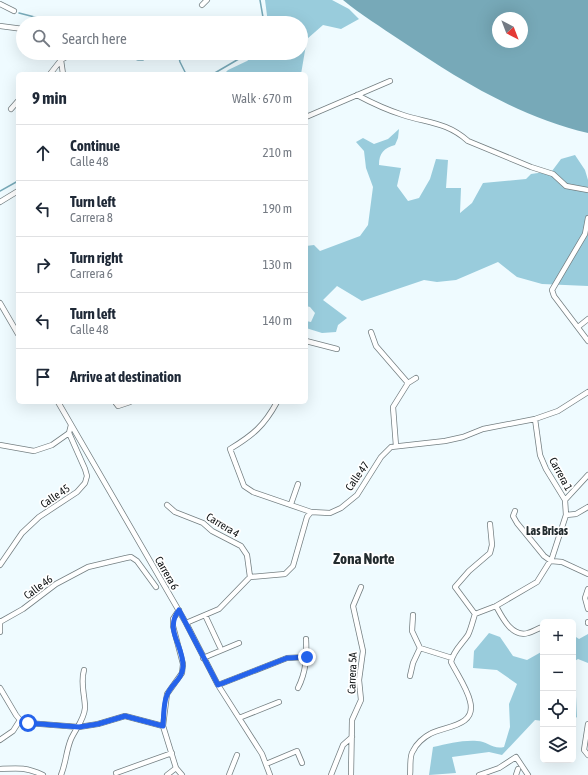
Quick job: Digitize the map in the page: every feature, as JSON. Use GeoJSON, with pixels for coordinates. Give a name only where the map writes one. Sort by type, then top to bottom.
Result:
{"type":"FeatureCollection","features":[{"type":"Feature","properties":{"kind":"street"},"geometry":{"type":"LineString","coordinates":[[202,5],[207,0]]}},
{"type":"Feature","properties":{"kind":"street"},"geometry":{"type":"LineString","coordinates":[[0,4],[14,11]]}},
{"type":"Feature","properties":{"kind":"street"},"geometry":{"type":"LineString","coordinates":[[0,26],[16,28]]}},
{"type":"Feature","properties":{"kind":"street"},"geometry":{"type":"LineString","coordinates":[[52,72],[61,60]]}},
{"type":"Feature","properties":{"kind":"street"},"geometry":{"type":"LineString","coordinates":[[61,60],[62,72]]}},
{"type":"Feature","properties":{"kind":"street"},"geometry":{"type":"LineString","coordinates":[[308,116],[390,81]]}},
{"type":"Feature","properties":{"kind":"street"},"geometry":{"type":"LineString","coordinates":[[357,95],[404,116],[437,123],[462,136],[468,141],[531,167],[553,174],[566,186],[588,190]]}},
{"type":"Feature","properties":{"kind":"street"},"geometry":{"type":"LineString","coordinates":[[11,109],[16,103]]}},
{"type":"Feature","properties":{"kind":"street"},"geometry":{"type":"LineString","coordinates":[[0,202],[16,192]]}},
{"type":"Feature","properties":{"kind":"street"},"geometry":{"type":"LineString","coordinates":[[588,218],[585,234],[552,290],[588,341]]}},
{"type":"Feature","properties":{"kind":"street"},"geometry":{"type":"LineString","coordinates":[[0,303],[16,331]]}},
{"type":"Feature","properties":{"kind":"street"},"geometry":{"type":"LineString","coordinates":[[578,327],[588,319]]}},
{"type":"Feature","properties":{"kind":"street"},"geometry":{"type":"LineString","coordinates":[[371,332],[376,346],[408,383]]}},
{"type":"Feature","properties":{"kind":"street"},"geometry":{"type":"LineString","coordinates":[[308,342],[337,349]]}},
{"type":"Feature","properties":{"kind":"street"},"geometry":{"type":"LineString","coordinates":[[416,378],[408,383],[393,408],[396,446],[445,441],[463,437],[483,429],[534,419],[558,411],[588,392]]}},
{"type":"Feature","properties":{"kind":"street","name":"Carrera 6"},"geometry":{"type":"LineString","coordinates":[[59,404],[179,610],[218,685],[262,754],[270,775]]}},
{"type":"Feature","properties":{"kind":"street"},"geometry":{"type":"LineString","coordinates":[[186,623],[224,605],[250,577],[285,574],[294,566],[305,520],[311,512],[253,492],[244,486],[230,449],[250,437],[261,427],[276,404]]}},
{"type":"Feature","properties":{"kind":"street","name":"Carrera 1"},"geometry":{"type":"LineString","coordinates":[[534,419],[540,455],[546,469],[565,500],[566,515]]}},
{"type":"Feature","properties":{"kind":"street"},"geometry":{"type":"LineString","coordinates":[[0,445],[34,451],[52,445],[69,433],[71,425]]}},
{"type":"Feature","properties":{"kind":"street","name":"Calle 45"},"geometry":{"type":"LineString","coordinates":[[0,564],[22,533],[39,517],[77,492],[85,483],[87,476],[85,469],[69,433]]}},
{"type":"Feature","properties":{"kind":"street","name":"Calle 47"},"geometry":{"type":"LineString","coordinates":[[311,512],[330,513],[341,508],[357,495],[381,457],[391,447],[396,446]]}},
{"type":"Feature","properties":{"kind":"street"},"geometry":{"type":"LineString","coordinates":[[565,500],[588,475]]}},
{"type":"Feature","properties":{"kind":"street"},"geometry":{"type":"LineString","coordinates":[[291,504],[298,484]]}},
{"type":"Feature","properties":{"kind":"street","name":"Carrera 4"},"geometry":{"type":"LineString","coordinates":[[167,504],[175,512],[203,523],[212,531],[240,546],[247,555],[250,577]]}},
{"type":"Feature","properties":{"kind":"street"},"geometry":{"type":"LineString","coordinates":[[475,614],[496,606],[537,582],[551,561],[566,515],[576,514],[588,507]]}},
{"type":"Feature","properties":{"kind":"street"},"geometry":{"type":"LineString","coordinates":[[515,511],[514,516],[517,524],[533,544],[551,561],[562,562],[588,574]]}},
{"type":"Feature","properties":{"kind":"street"},"geometry":{"type":"LineString","coordinates":[[475,614],[455,587],[469,571],[490,553],[492,545],[490,524]]}},
{"type":"Feature","properties":{"kind":"street","name":"Calle 46"},"geometry":{"type":"LineString","coordinates":[[0,622],[23,609],[56,584],[88,567],[131,557],[137,561],[156,587]]}},
{"type":"Feature","properties":{"kind":"street","name":"Carrera 5A"},"geometry":{"type":"LineString","coordinates":[[351,775],[352,720],[361,700],[359,680],[363,651],[353,606],[361,587]]}},
{"type":"Feature","properties":{"kind":"street"},"geometry":{"type":"LineString","coordinates":[[588,589],[584,598],[588,609]]}},
{"type":"Feature","properties":{"kind":"street"},"geometry":{"type":"LineString","coordinates":[[496,606],[504,621],[515,632],[528,634],[540,628]]}},
{"type":"Feature","properties":{"kind":"street"},"geometry":{"type":"LineString","coordinates":[[179,610],[172,619],[183,664],[182,673],[167,694],[163,726],[176,768],[182,775]]}},
{"type":"Feature","properties":{"kind":"street"},"geometry":{"type":"LineString","coordinates":[[410,775],[412,751],[423,739],[431,733],[455,727],[465,720],[470,711],[470,701],[451,662],[452,658],[468,635],[475,614]]}},
{"type":"Feature","properties":{"kind":"street"},"geometry":{"type":"LineString","coordinates":[[205,615],[220,647]]}},
{"type":"Feature","properties":{"kind":"street"},"geometry":{"type":"LineString","coordinates":[[413,615],[412,631],[420,648],[452,658]]}},
{"type":"Feature","properties":{"kind":"street"},"geometry":{"type":"LineString","coordinates":[[0,622],[0,632]]}},
{"type":"Feature","properties":{"kind":"street"},"geometry":{"type":"LineString","coordinates":[[298,688],[303,678],[307,657],[306,639]]}},
{"type":"Feature","properties":{"kind":"street"},"geometry":{"type":"LineString","coordinates":[[203,658],[239,643]]}},
{"type":"Feature","properties":{"kind":"street"},"geometry":{"type":"LineString","coordinates":[[410,676],[413,663],[420,648]]}},
{"type":"Feature","properties":{"kind":"street"},"geometry":{"type":"LineString","coordinates":[[218,685],[287,658],[307,657]]}},
{"type":"Feature","properties":{"kind":"street"},"geometry":{"type":"LineString","coordinates":[[60,775],[66,764],[71,739],[79,727],[85,707],[81,679],[84,670]]}},
{"type":"Feature","properties":{"kind":"street"},"geometry":{"type":"LineString","coordinates":[[0,688],[20,720],[28,723],[79,727],[98,724],[125,716],[163,726]]}},
{"type":"Feature","properties":{"kind":"street"},"geometry":{"type":"LineString","coordinates":[[239,718],[279,702]]}},
{"type":"Feature","properties":{"kind":"street"},"geometry":{"type":"LineString","coordinates":[[0,740],[13,731],[20,720]]}},
{"type":"Feature","properties":{"kind":"street"},"geometry":{"type":"LineString","coordinates":[[588,724],[584,750],[588,755]]}},
{"type":"Feature","properties":{"kind":"street"},"geometry":{"type":"LineString","coordinates":[[331,775],[342,745],[352,737]]}},
{"type":"Feature","properties":{"kind":"street"},"geometry":{"type":"LineString","coordinates":[[266,764],[297,750],[302,763]]}},
{"type":"Feature","properties":{"kind":"street"},"geometry":{"type":"LineString","coordinates":[[116,773],[172,753]]}},
{"type":"Feature","properties":{"kind":"street"},"geometry":{"type":"LineString","coordinates":[[229,775],[237,755]]}},
{"type":"Feature","properties":{"kind":"street"},"geometry":{"type":"LineString","coordinates":[[479,775],[499,768],[516,757],[528,775]]}},
{"type":"Feature","properties":{"kind":"street"},"geometry":{"type":"LineString","coordinates":[[167,775],[176,768]]}},
{"type":"Feature","properties":{"kind":"street"},"geometry":{"type":"LineString","coordinates":[[0,769],[30,769],[43,775]]}},
{"type":"Feature","properties":{"kind":"street"},"geometry":{"type":"LineString","coordinates":[[516,775],[518,769]]}},
{"type":"Feature","properties":{"kind":"shaded area"},"geometry":{"type":"Polygon","coordinates":[[[265,0],[332,0],[349,9],[359,19],[341,29],[323,25],[308,38],[308,16],[267,16],[265,0]]]}},
{"type":"Feature","properties":{"kind":"shaded area"},"geometry":{"type":"Polygon","coordinates":[[[343,0],[588,0],[588,133],[562,126],[513,107],[444,69],[371,21],[343,0]]]}},
{"type":"Feature","properties":{"kind":"shaded area"},"geometry":{"type":"Polygon","coordinates":[[[303,60],[301,72],[226,72],[247,61],[303,60]]]}},
{"type":"Feature","properties":{"kind":"shaded area"},"geometry":{"type":"Polygon","coordinates":[[[399,129],[398,138],[395,145],[385,149],[381,154],[379,165],[401,168],[397,186],[408,201],[419,198],[430,179],[436,159],[448,160],[446,188],[461,188],[460,213],[472,203],[483,183],[526,179],[531,174],[552,171],[561,159],[575,155],[585,170],[588,180],[588,286],[542,284],[517,277],[498,262],[456,280],[437,282],[424,280],[362,301],[337,286],[323,300],[347,318],[338,325],[336,332],[322,333],[308,329],[308,321],[311,322],[315,313],[308,306],[308,246],[314,245],[320,251],[360,236],[368,225],[373,187],[366,168],[364,151],[356,142],[363,138],[374,144],[388,139],[399,129]]]}},
{"type":"Feature","properties":{"kind":"shaded area"},"geometry":{"type":"Polygon","coordinates":[[[489,633],[500,637],[513,656],[527,660],[540,653],[540,721],[535,720],[502,755],[489,752],[452,757],[456,773],[429,775],[433,747],[455,742],[481,741],[500,748],[504,747],[510,727],[509,704],[517,684],[497,670],[473,668],[474,651],[489,633]]]}},
{"type":"Feature","properties":{"kind":"shaded area"},"geometry":{"type":"Polygon","coordinates":[[[588,634],[588,663],[578,659],[576,660],[576,637],[579,639],[588,634]]]}},
{"type":"Feature","properties":{"kind":"shaded area"},"geometry":{"type":"Polygon","coordinates":[[[576,696],[577,717],[576,718],[576,696]]]}},
{"type":"Feature","properties":{"kind":"waterway"},"geometry":{"type":"LineString","coordinates":[[260,0],[263,16]]}},
{"type":"Feature","properties":{"kind":"waterway"},"geometry":{"type":"LineString","coordinates":[[19,13],[31,16]]}},
{"type":"Feature","properties":{"kind":"waterway"},"geometry":{"type":"LineString","coordinates":[[138,60],[143,60]]}},
{"type":"Feature","properties":{"kind":"waterway"},"geometry":{"type":"LineString","coordinates":[[180,60],[185,72]]}},
{"type":"Feature","properties":{"kind":"waterway"},"geometry":{"type":"LineString","coordinates":[[216,72],[237,60]]}},
{"type":"Feature","properties":{"kind":"waterway"},"geometry":{"type":"LineString","coordinates":[[0,191],[16,182]]}},
{"type":"Feature","properties":{"kind":"district","name":"Las Brisas"},"geometry":{"type":"Point","coordinates":[547,531]}},
{"type":"Feature","properties":{"kind":"district","name":"Zona Norte"},"geometry":{"type":"Point","coordinates":[364,559]}},
{"type":"Feature","properties":{"kind":"route"},"geometry":{"type":"LineString","coordinates":[[28,723],[79,727],[98,724],[125,716],[131,716],[163,726],[167,694],[182,673],[183,664],[172,619],[179,610],[218,685],[287,658],[307,657]]}}]}
